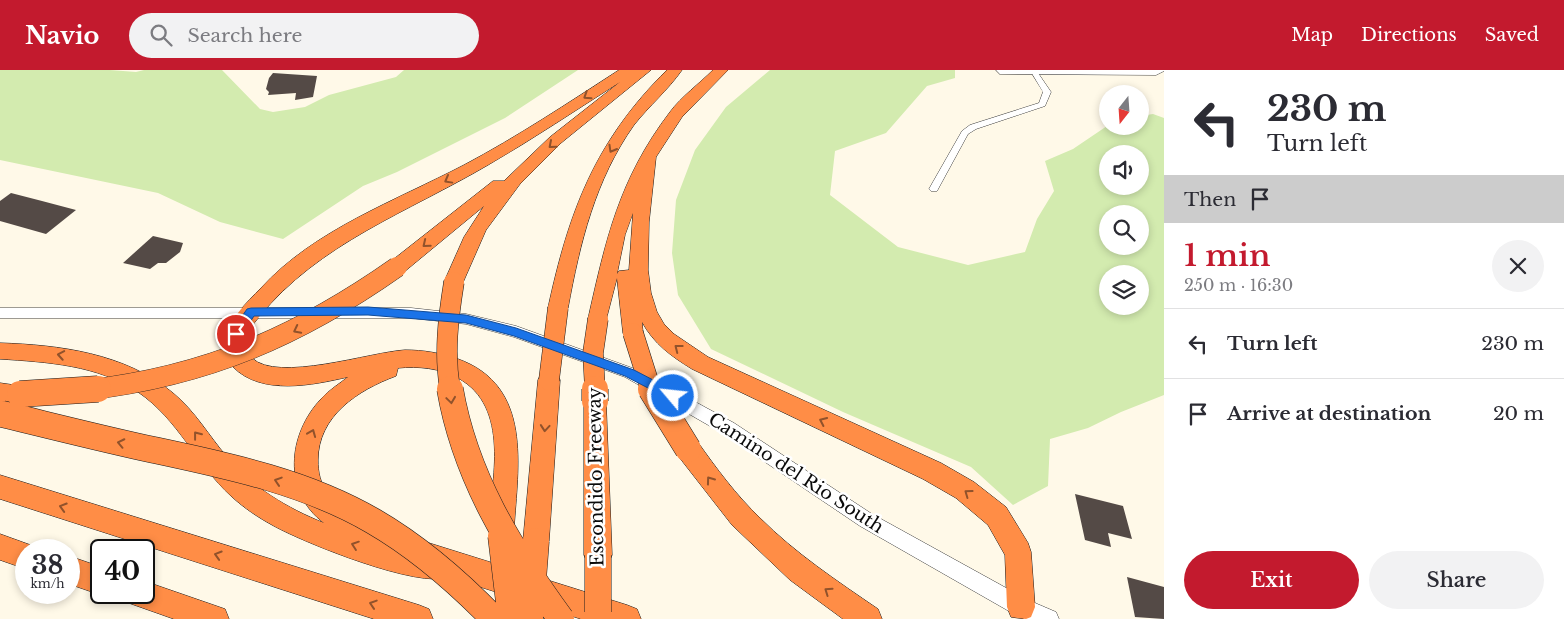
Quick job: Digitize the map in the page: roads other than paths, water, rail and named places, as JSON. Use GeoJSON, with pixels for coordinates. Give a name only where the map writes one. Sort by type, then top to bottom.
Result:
{"type":"FeatureCollection","features":[{"type":"Feature","properties":{"kind":"highway"},"geometry":{"type":"LineString","coordinates":[[511,619],[501,531],[505,447],[504,428],[498,406],[484,385],[465,370],[446,364],[422,360],[396,359],[296,376],[263,375],[244,365],[233,349],[236,334],[267,291],[300,264],[339,237],[481,162],[628,70]]}},
{"type":"Feature","properties":{"kind":"highway"},"geometry":{"type":"LineString","coordinates":[[561,619],[532,578],[497,522],[462,446],[452,409],[445,353],[447,318],[454,282],[468,247],[481,223],[498,199],[534,161],[608,97],[644,70]]}},
{"type":"Feature","properties":{"kind":"highway"},"geometry":{"type":"LineString","coordinates":[[530,619],[551,345],[575,232],[593,184],[616,143],[656,88],[675,70]]}},
{"type":"Feature","properties":{"kind":"highway","name":"Escondido Freeway"},"geometry":{"type":"LineString","coordinates":[[598,617],[593,353],[598,319],[616,235],[633,188],[648,158],[676,114],[721,70]]}},
{"type":"Feature","properties":{"kind":"highway"},"geometry":{"type":"LineString","coordinates":[[648,158],[639,264],[641,297],[657,330],[678,350],[700,363],[932,471],[965,490],[997,516],[1018,552],[1021,607]]}},
{"type":"Feature","properties":{"kind":"highway"},"geometry":{"type":"LineString","coordinates":[[6,404],[169,376],[215,364],[256,349],[324,316],[354,299],[503,182],[534,161]]}},
{"type":"Feature","properties":{"kind":"highway"},"geometry":{"type":"LineString","coordinates":[[644,205],[630,243],[626,285],[633,333],[652,392],[688,449],[718,490],[761,537],[821,587],[868,619]]}},
{"type":"Feature","properties":{"kind":"highway"},"geometry":{"type":"LineString","coordinates":[[0,351],[53,354],[113,369],[138,381],[173,406],[234,482],[271,510],[328,536],[411,563],[470,571]]}},
{"type":"Feature","properties":{"kind":"highway"},"geometry":{"type":"LineString","coordinates":[[422,360],[376,373],[348,388],[328,406],[313,428],[306,447],[307,481],[320,504],[341,519],[470,571],[627,619]]}},
{"type":"Feature","properties":{"kind":"highway"},"geometry":{"type":"LineString","coordinates":[[6,404],[233,468],[309,492],[373,521],[407,543],[445,572],[494,619]]}},
{"type":"Feature","properties":{"kind":"highway"},"geometry":{"type":"LineString","coordinates":[[0,487],[419,619]]}},
{"type":"Feature","properties":{"kind":"highway"},"geometry":{"type":"LineString","coordinates":[[0,547],[15,552]]}},
{"type":"Feature","properties":{"kind":"highway"},"geometry":{"type":"LineString","coordinates":[[155,598],[215,619]]}},
{"type":"Feature","properties":{"kind":"street"},"geometry":{"type":"LineString","coordinates":[[1000,71],[1156,72],[1160,70]]}},
{"type":"Feature","properties":{"kind":"street"},"geometry":{"type":"LineString","coordinates":[[934,189],[965,133],[974,127],[1042,104],[1046,92],[1033,71]]}},
{"type":"Feature","properties":{"kind":"street","name":"Camino del Rio South"},"geometry":{"type":"LineString","coordinates":[[0,312],[368,311],[458,318],[516,332],[630,373],[702,412],[866,520],[1021,607],[1049,619]]}}]}
